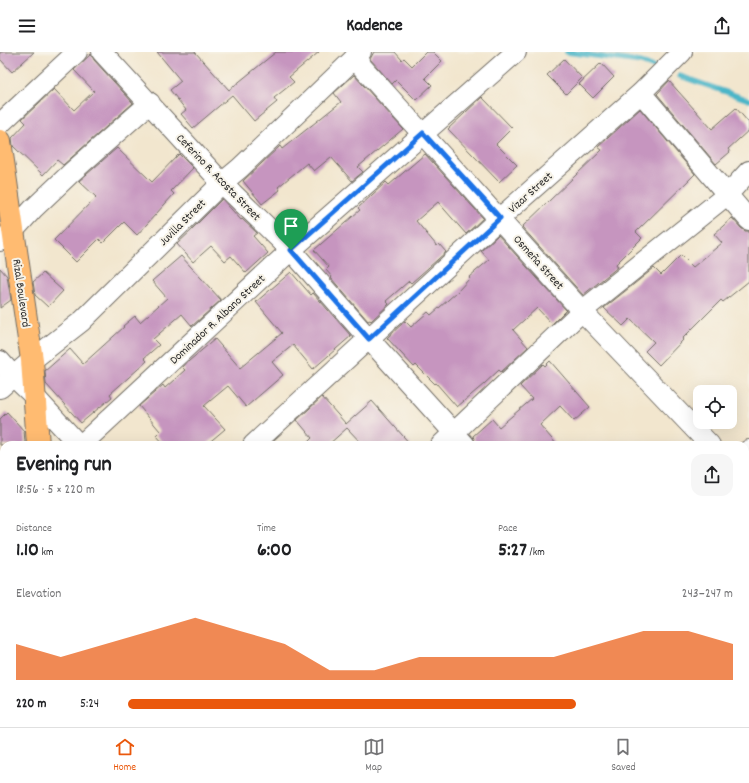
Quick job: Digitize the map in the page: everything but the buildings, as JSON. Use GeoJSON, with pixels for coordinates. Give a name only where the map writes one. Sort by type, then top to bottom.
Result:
{"type":"FeatureCollection","features":[{"type":"Feature","properties":{"kind":"main road","name":"Rizal Boulevard"},"geometry":{"type":"LineString","coordinates":[[0,141],[6,236],[32,360],[33,394],[38,441]]}},
{"type":"Feature","properties":{"kind":"street"},"geometry":{"type":"LineString","coordinates":[[0,124],[77,52]]}},
{"type":"Feature","properties":{"kind":"street","name":"Ceferino R. Acosta Street"},"geometry":{"type":"LineString","coordinates":[[102,52],[222,183],[291,250],[369,339],[453,441]]}},
{"type":"Feature","properties":{"kind":"street","name":"Dominador R. Albano Street"},"geometry":{"type":"LineString","coordinates":[[84,441],[291,250],[516,52]]}},
{"type":"Feature","properties":{"kind":"street","name":"Vizar Street"},"geometry":{"type":"LineString","coordinates":[[257,441],[500,218],[641,93],[682,52]]}},
{"type":"Feature","properties":{"kind":"street","name":"Osmeña Street"},"geometry":{"type":"LineString","coordinates":[[357,55],[423,133],[582,311],[706,441]]}},
{"type":"Feature","properties":{"kind":"street","name":"Juvilla Street"},"geometry":{"type":"LineString","coordinates":[[6,382],[82,321],[222,183],[240,168],[357,55]]}},
{"type":"Feature","properties":{"kind":"street"},"geometry":{"type":"LineString","coordinates":[[641,93],[749,220]]}},
{"type":"Feature","properties":{"kind":"street"},"geometry":{"type":"LineString","coordinates":[[6,236],[72,172],[150,103]]}},
{"type":"Feature","properties":{"kind":"street"},"geometry":{"type":"LineString","coordinates":[[453,441],[582,311],[728,194],[749,171]]}},
{"type":"Feature","properties":{"kind":"street"},"geometry":{"type":"LineString","coordinates":[[0,361],[6,382],[33,394],[76,441]]}},
{"type":"Feature","properties":{"kind":"waterway"},"geometry":{"type":"LineString","coordinates":[[567,52],[641,62],[654,67]]}},
{"type":"Feature","properties":{"kind":"waterway"},"geometry":{"type":"LineString","coordinates":[[680,76],[749,100]]}},
{"type":"Feature","properties":{"kind":"route"},"geometry":{"type":"LineString","coordinates":[[423,133],[500,218],[369,339],[291,250],[423,133]]}}]}
